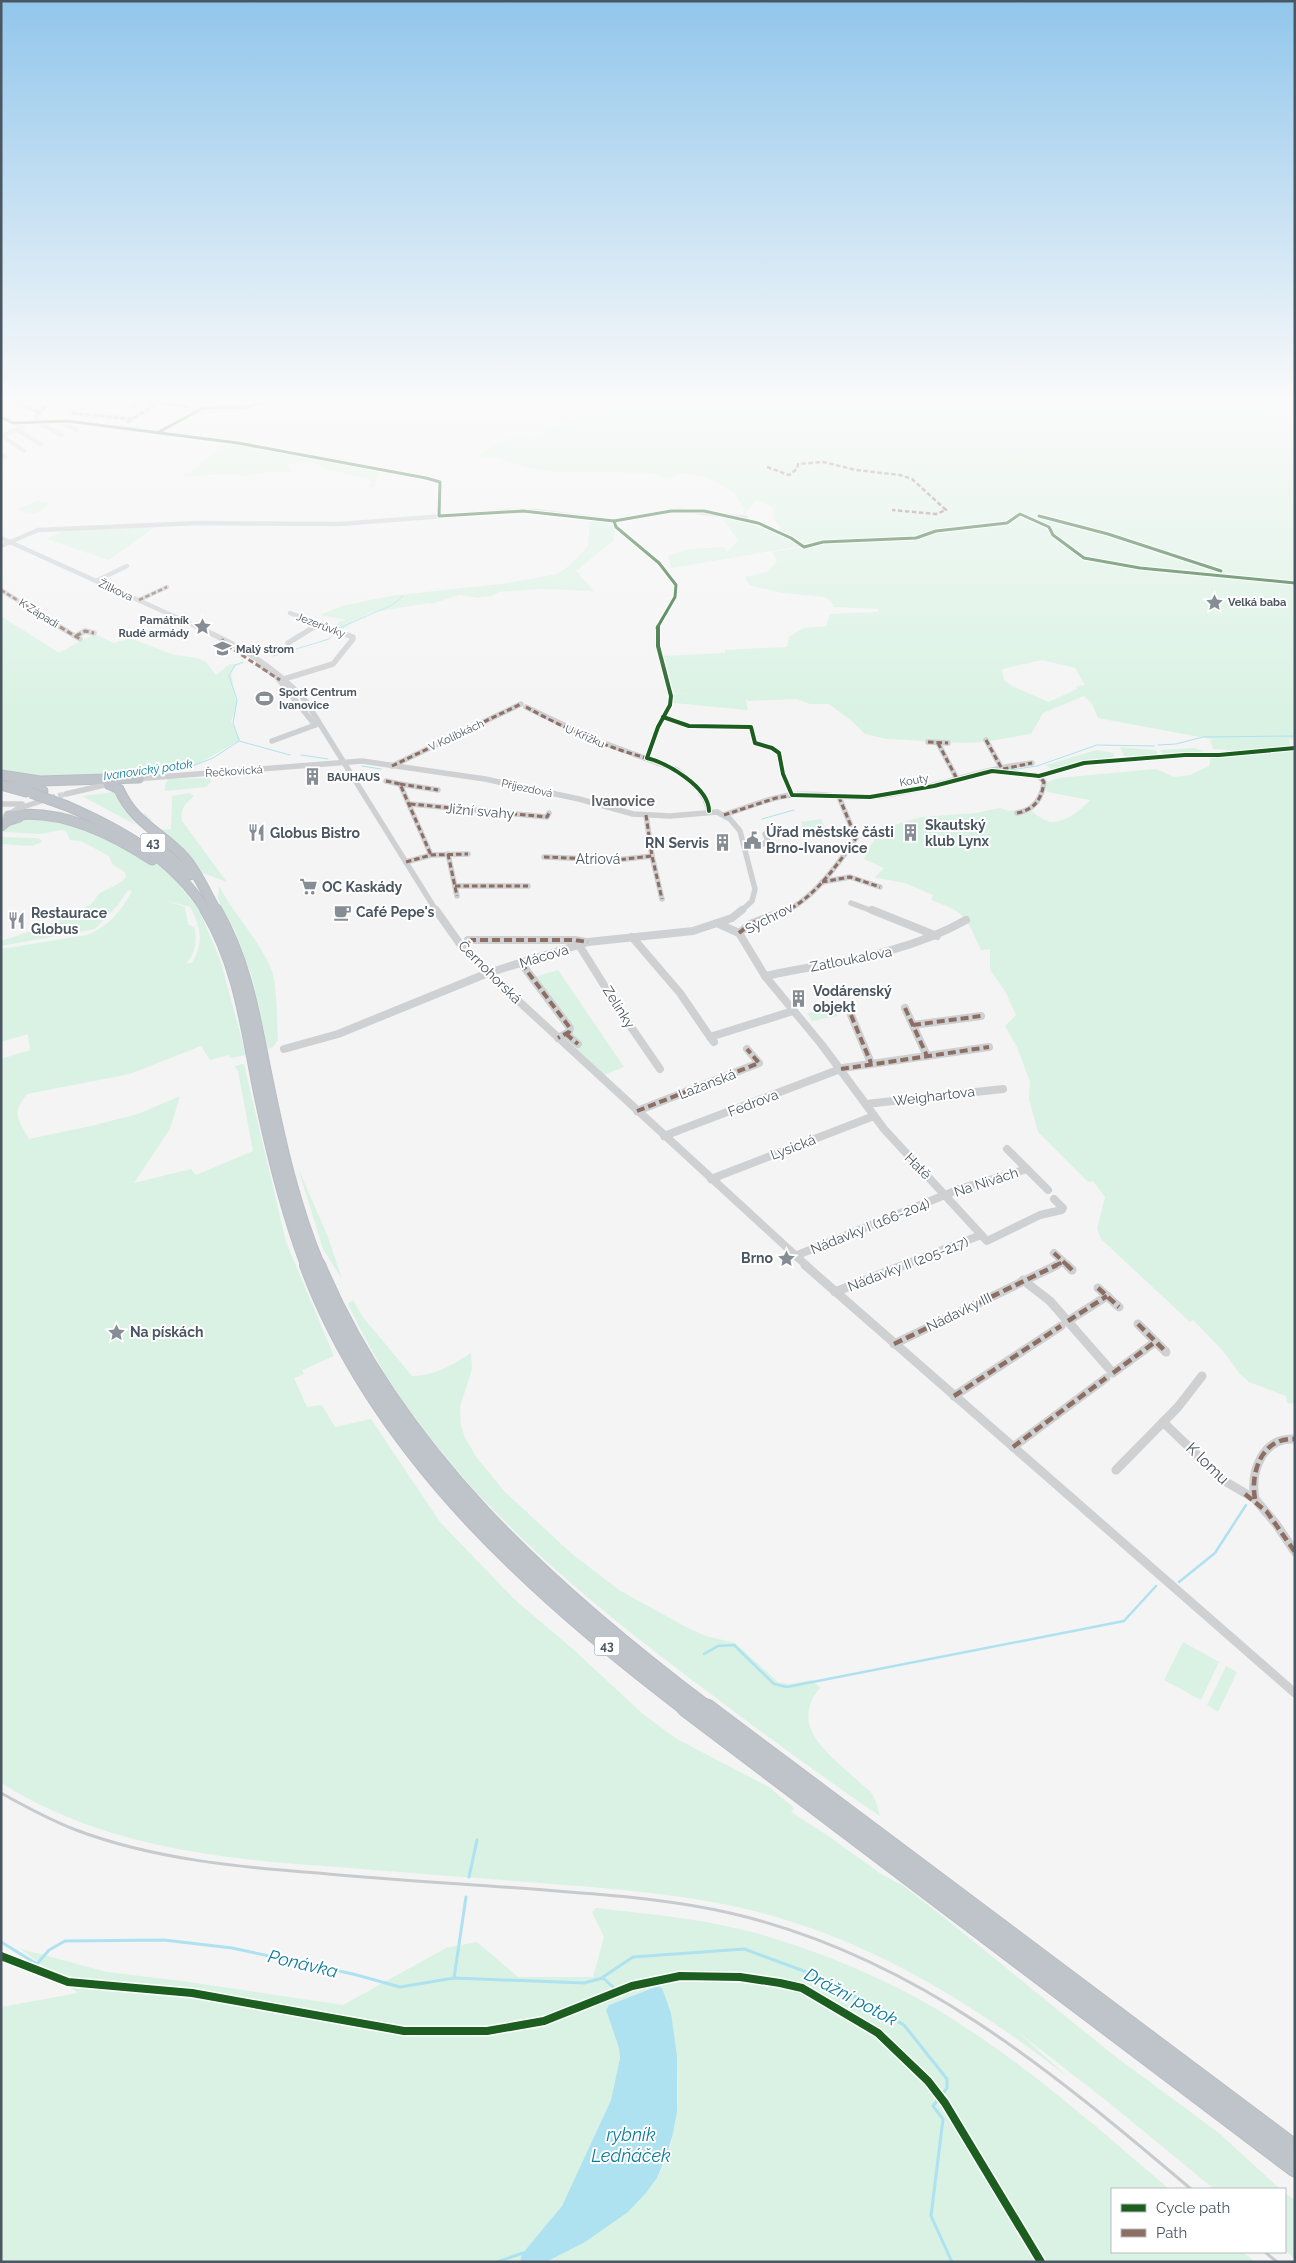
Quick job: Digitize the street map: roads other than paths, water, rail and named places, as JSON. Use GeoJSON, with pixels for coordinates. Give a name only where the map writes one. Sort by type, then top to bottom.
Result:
{"type":"FeatureCollection","features":[{"type":"Feature","properties":{"kind":"highway"},"geometry":{"type":"LineString","coordinates":[[1,775],[40,781],[94,784],[139,778]]}},
{"type":"Feature","properties":{"kind":"highway"},"geometry":{"type":"LineString","coordinates":[[119,789],[124,783],[139,778]]}},
{"type":"Feature","properties":{"kind":"highway","name":"43"},"geometry":{"type":"LineString","coordinates":[[1,779],[78,803],[127,827],[157,846],[192,877],[213,904],[232,941],[241,967],[292,1187],[310,1248],[324,1280],[354,1342],[384,1392],[425,1449],[490,1522],[552,1584],[594,1619],[729,1724],[1295,2149]]}},
{"type":"Feature","properties":{"kind":"highway","name":"43"},"geometry":{"type":"LineString","coordinates":[[1,784],[67,806],[100,820],[133,839],[169,866],[188,885],[205,907],[217,930],[232,969],[283,1195],[312,1280],[341,1341],[375,1399],[412,1450],[473,1522],[580,1624],[654,1684],[1295,2168]]}},
{"type":"Feature","properties":{"kind":"highway"},"geometry":{"type":"LineString","coordinates":[[108,784],[119,789],[125,804],[136,820],[186,859],[213,904]]}},
{"type":"Feature","properties":{"kind":"highway"},"geometry":{"type":"LineString","coordinates":[[9,813],[25,813],[57,818],[92,829],[150,858],[188,885]]}},
{"type":"Feature","properties":{"kind":"highway"},"geometry":{"type":"LineString","coordinates":[[1,826],[26,815],[57,818]]}},
{"type":"Feature","properties":{"kind":"street"},"geometry":{"type":"LineString","coordinates":[[439,507],[439,516]]}},
{"type":"Feature","properties":{"kind":"street"},"geometry":{"type":"LineString","coordinates":[[1,546],[38,530],[198,523],[340,524],[523,511],[614,521],[683,510],[746,518]]}},
{"type":"Feature","properties":{"kind":"street","name":"Žilkova"},"geometry":{"type":"LineString","coordinates":[[1,538],[139,600],[254,656]]}},
{"type":"Feature","properties":{"kind":"street"},"geometry":{"type":"LineString","coordinates":[[96,581],[129,567],[117,563]]}},
{"type":"Feature","properties":{"kind":"street"},"geometry":{"type":"LineString","coordinates":[[139,600],[167,587]]}},
{"type":"Feature","properties":{"kind":"street","name":"K Západi"},"geometry":{"type":"LineString","coordinates":[[1,590],[78,637],[85,631],[94,634]]}},
{"type":"Feature","properties":{"kind":"street","name":"Jezerůvky"},"geometry":{"type":"LineString","coordinates":[[283,679],[333,664],[353,639],[336,630],[290,613]]}},
{"type":"Feature","properties":{"kind":"street"},"geometry":{"type":"LineString","coordinates":[[288,643],[320,624]]}},
{"type":"Feature","properties":{"kind":"street","name":"Žilkova"},"geometry":{"type":"LineString","coordinates":[[222,639],[225,644],[283,679]]}},
{"type":"Feature","properties":{"kind":"street","name":"Černohorská"},"geometry":{"type":"LineString","coordinates":[[254,656],[283,679],[305,700],[317,724],[344,763],[454,936],[488,973],[835,1292],[1295,1693]]}},
{"type":"Feature","properties":{"kind":"street","name":"U Křížku"},"geometry":{"type":"LineString","coordinates":[[523,706],[577,733],[678,771],[693,782],[709,807],[709,812]]}},
{"type":"Feature","properties":{"kind":"street","name":"V Kolíbkách"},"geometry":{"type":"LineString","coordinates":[[392,766],[523,706]]}},
{"type":"Feature","properties":{"kind":"street"},"geometry":{"type":"LineString","coordinates":[[272,741],[317,724]]}},
{"type":"Feature","properties":{"kind":"street"},"geometry":{"type":"LineString","coordinates":[[986,740],[999,770]]}},
{"type":"Feature","properties":{"kind":"street"},"geometry":{"type":"LineString","coordinates":[[928,742],[948,743]]}},
{"type":"Feature","properties":{"kind":"street"},"geometry":{"type":"LineString","coordinates":[[938,743],[957,779]]}},
{"type":"Feature","properties":{"kind":"street","name":"Příjezdová"},"geometry":{"type":"LineString","coordinates":[[344,763],[362,761],[485,779],[579,799],[618,811],[646,815],[670,816],[709,812]]}},
{"type":"Feature","properties":{"kind":"street","name":"Kouty"},"geometry":{"type":"LineString","coordinates":[[724,815],[776,798],[792,795],[870,797],[934,786],[1032,762]]}},
{"type":"Feature","properties":{"kind":"street","name":"Řečkovická"},"geometry":{"type":"LineString","coordinates":[[66,794],[94,784],[108,784],[139,778],[344,763]]}},
{"type":"Feature","properties":{"kind":"street","name":"Kouty"},"geometry":{"type":"LineString","coordinates":[[999,770],[1039,776],[1044,782],[1044,793],[1032,811],[1017,814]]}},
{"type":"Feature","properties":{"kind":"street"},"geometry":{"type":"LineString","coordinates":[[386,781],[438,790]]}},
{"type":"Feature","properties":{"kind":"street"},"geometry":{"type":"LineString","coordinates":[[400,784],[431,855]]}},
{"type":"Feature","properties":{"kind":"street","name":"Sychrov"},"geometry":{"type":"LineString","coordinates":[[739,933],[750,924],[793,908],[835,870],[856,838],[839,797]]}},
{"type":"Feature","properties":{"kind":"street"},"geometry":{"type":"LineString","coordinates":[[9,813],[50,798],[9,813]]}},
{"type":"Feature","properties":{"kind":"street"},"geometry":{"type":"LineString","coordinates":[[1,804],[9,813]]}},
{"type":"Feature","properties":{"kind":"street","name":"Jižní svahy"},"geometry":{"type":"LineString","coordinates":[[410,804],[547,817],[548,813]]}},
{"type":"Feature","properties":{"kind":"street"},"geometry":{"type":"LineString","coordinates":[[709,812],[724,815]]}},
{"type":"Feature","properties":{"kind":"street"},"geometry":{"type":"LineString","coordinates":[[646,815],[652,856],[662,899]]}},
{"type":"Feature","properties":{"kind":"street","name":"Mácova"},"geometry":{"type":"LineString","coordinates":[[284,1049],[338,1034],[488,973],[588,942],[693,931],[718,924],[744,909],[752,901],[755,890],[745,846],[738,827],[724,815]]}},
{"type":"Feature","properties":{"kind":"street"},"geometry":{"type":"LineString","coordinates":[[745,846],[765,844],[768,841],[765,834]]}},
{"type":"Feature","properties":{"kind":"street"},"geometry":{"type":"LineString","coordinates":[[448,854],[457,896]]}},
{"type":"Feature","properties":{"kind":"street"},"geometry":{"type":"LineString","coordinates":[[406,862],[431,855],[468,854]]}},
{"type":"Feature","properties":{"kind":"street","name":"Atriová"},"geometry":{"type":"LineString","coordinates":[[546,856],[616,860],[652,856]]}},
{"type":"Feature","properties":{"kind":"street"},"geometry":{"type":"LineString","coordinates":[[822,882],[850,877],[880,886]]}},
{"type":"Feature","properties":{"kind":"street"},"geometry":{"type":"LineString","coordinates":[[455,886],[528,886]]}},
{"type":"Feature","properties":{"kind":"street"},"geometry":{"type":"LineString","coordinates":[[851,903],[931,932],[937,936]]}},
{"type":"Feature","properties":{"kind":"street","name":"Zatloukalova"},"geometry":{"type":"LineString","coordinates":[[765,976],[884,954],[937,936],[966,920]]}},
{"type":"Feature","properties":{"kind":"street"},"geometry":{"type":"LineString","coordinates":[[718,924],[739,933]]}},
{"type":"Feature","properties":{"kind":"street","name":"Hatě"},"geometry":{"type":"LineString","coordinates":[[739,933],[765,976],[841,1069],[874,1116],[900,1148],[982,1235]]}},
{"type":"Feature","properties":{"kind":"street"},"geometry":{"type":"LineString","coordinates":[[632,937],[680,992],[708,1034]]}},
{"type":"Feature","properties":{"kind":"street"},"geometry":{"type":"LineString","coordinates":[[468,940],[575,940],[588,942]]}},
{"type":"Feature","properties":{"kind":"street","name":"Zelinky"},"geometry":{"type":"LineString","coordinates":[[579,945],[622,1014],[660,1069]]}},
{"type":"Feature","properties":{"kind":"street"},"geometry":{"type":"LineString","coordinates":[[521,963],[570,1028],[566,1034],[558,1038]]}},
{"type":"Feature","properties":{"kind":"street"},"geometry":{"type":"LineString","coordinates":[[905,1008],[927,1056]]}},
{"type":"Feature","properties":{"kind":"street"},"geometry":{"type":"LineString","coordinates":[[714,1042],[710,1037],[793,1011]]}},
{"type":"Feature","properties":{"kind":"street"},"geometry":{"type":"LineString","coordinates":[[851,1015],[871,1063]]}},
{"type":"Feature","properties":{"kind":"street"},"geometry":{"type":"LineString","coordinates":[[913,1026],[981,1016]]}},
{"type":"Feature","properties":{"kind":"street"},"geometry":{"type":"LineString","coordinates":[[566,1034],[578,1044]]}},
{"type":"Feature","properties":{"kind":"street","name":"Fedrova"},"geometry":{"type":"LineString","coordinates":[[664,1136],[841,1069],[871,1063],[989,1047]]}},
{"type":"Feature","properties":{"kind":"street","name":"Lažanská"},"geometry":{"type":"LineString","coordinates":[[637,1111],[762,1062],[747,1049]]}},
{"type":"Feature","properties":{"kind":"street","name":"Weighartova"},"geometry":{"type":"LineString","coordinates":[[866,1104],[1003,1089]]}},
{"type":"Feature","properties":{"kind":"street","name":"Lysická"},"geometry":{"type":"LineString","coordinates":[[711,1179],[874,1116]]}},
{"type":"Feature","properties":{"kind":"street"},"geometry":{"type":"LineString","coordinates":[[1008,1149],[1048,1190]]}},
{"type":"Feature","properties":{"kind":"street","name":"Na Nivách"},"geometry":{"type":"LineString","coordinates":[[945,1195],[975,1183],[1027,1169]]}},
{"type":"Feature","properties":{"kind":"street","name":"Nádavky I (166-204)"},"geometry":{"type":"LineString","coordinates":[[795,1256],[945,1195]]}},
{"type":"Feature","properties":{"kind":"street"},"geometry":{"type":"LineString","coordinates":[[982,1235],[987,1241],[1040,1216],[1062,1210],[1063,1208],[1054,1199]]}},
{"type":"Feature","properties":{"kind":"street","name":"Nádavky II (205-217)"},"geometry":{"type":"LineString","coordinates":[[835,1292],[982,1235]]}},
{"type":"Feature","properties":{"kind":"street"},"geometry":{"type":"LineString","coordinates":[[1054,1253],[1072,1270]]}},
{"type":"Feature","properties":{"kind":"street","name":"Nádavky III"},"geometry":{"type":"LineString","coordinates":[[894,1344],[1023,1280],[1064,1262]]}},
{"type":"Feature","properties":{"kind":"street"},"geometry":{"type":"LineString","coordinates":[[1023,1280],[1050,1301],[1064,1324],[1109,1376]]}},
{"type":"Feature","properties":{"kind":"street"},"geometry":{"type":"LineString","coordinates":[[1098,1288],[1119,1306]]}},
{"type":"Feature","properties":{"kind":"street"},"geometry":{"type":"LineString","coordinates":[[954,1396],[1107,1296]]}},
{"type":"Feature","properties":{"kind":"street"},"geometry":{"type":"LineString","coordinates":[[1138,1324],[1166,1352]]}},
{"type":"Feature","properties":{"kind":"street"},"geometry":{"type":"LineString","coordinates":[[1013,1447],[1155,1342]]}},
{"type":"Feature","properties":{"kind":"street"},"geometry":{"type":"LineString","coordinates":[[1116,1470],[1164,1422],[1202,1376]]}},
{"type":"Feature","properties":{"kind":"street","name":"K lomu"},"geometry":{"type":"LineString","coordinates":[[1164,1422],[1223,1480],[1255,1499],[1276,1524],[1295,1552]]}},
{"type":"Feature","properties":{"kind":"street","name":"K lomu"},"geometry":{"type":"LineString","coordinates":[[1255,1499],[1253,1478],[1268,1447],[1274,1441],[1295,1439]]}},
{"type":"Feature","properties":{"kind":"water","name":"rybník Ledňáček"},"geometry":{"type":"Polygon","coordinates":[[[658,1986],[662,1988],[671,2013],[677,2056],[677,2112],[673,2134],[657,2178],[628,2212],[585,2242],[546,2262],[520,2262],[522,2254],[562,2206],[611,2100],[620,2058],[619,2048],[606,2010],[609,2005],[658,1986]]]}},
{"type":"Feature","properties":{"kind":"waterway"},"geometry":{"type":"LineString","coordinates":[[337,629],[392,605],[403,596]]}},
{"type":"Feature","properties":{"kind":"waterway"},"geometry":{"type":"LineString","coordinates":[[273,656],[329,639],[334,633]]}},
{"type":"Feature","properties":{"kind":"waterway"},"geometry":{"type":"LineString","coordinates":[[239,740],[233,723],[237,700],[229,676],[235,665],[243,662]]}},
{"type":"Feature","properties":{"kind":"waterway","name":"Ivanovický potok"},"geometry":{"type":"LineString","coordinates":[[1158,745],[1176,744],[1203,737],[1295,736]]}},
{"type":"Feature","properties":{"kind":"waterway","name":"Ivanovický potok"},"geometry":{"type":"LineString","coordinates":[[117,774],[168,766],[195,765],[213,758],[239,741],[290,755]]}},
{"type":"Feature","properties":{"kind":"waterway","name":"Ivanovický potok"},"geometry":{"type":"LineString","coordinates":[[1010,770],[1037,766],[1097,745],[1154,746]]}},
{"type":"Feature","properties":{"kind":"waterway","name":"Ivanovický potok"},"geometry":{"type":"LineString","coordinates":[[301,755],[328,759]]}},
{"type":"Feature","properties":{"kind":"waterway","name":"Ivanovický potok"},"geometry":{"type":"LineString","coordinates":[[362,766],[381,769]]}},
{"type":"Feature","properties":{"kind":"waterway","name":"Ivanovický potok"},"geometry":{"type":"LineString","coordinates":[[762,819],[794,810]]}},
{"type":"Feature","properties":{"kind":"waterway"},"geometry":{"type":"LineString","coordinates":[[1179,1582],[1215,1553],[1246,1505]]}},
{"type":"Feature","properties":{"kind":"waterway"},"geometry":{"type":"LineString","coordinates":[[704,1654],[718,1646],[734,1645],[774,1684],[787,1687],[1124,1621],[1156,1586]]}},
{"type":"Feature","properties":{"kind":"waterway"},"geometry":{"type":"LineString","coordinates":[[469,1877],[477,1840]]}},
{"type":"Feature","properties":{"kind":"waterway"},"geometry":{"type":"LineString","coordinates":[[454,1978],[466,1897]]}},
{"type":"Feature","properties":{"kind":"waterway","name":"Ponávka"},"geometry":{"type":"LineString","coordinates":[[1,1942],[37,1964],[49,1950],[65,1941],[164,1940],[232,1948],[353,1974],[400,1987],[454,1978]]}},
{"type":"Feature","properties":{"kind":"waterway","name":"Drážní potok"},"geometry":{"type":"LineString","coordinates":[[603,1977],[633,1957],[744,1949],[823,1978],[904,2025],[947,2079],[947,2088],[933,2106],[943,2119],[931,2216],[952,2262]]}},
{"type":"Feature","properties":{"kind":"waterway","name":"Ponávka"},"geometry":{"type":"LineString","coordinates":[[454,1978],[584,1983],[603,1978],[613,1987]]}},
{"type":"Feature","properties":{"kind":"waterway","name":"Ponávka"},"geometry":{"type":"LineString","coordinates":[[497,2262],[523,2253]]}},
{"type":"Feature","properties":{"kind":"tunnel"},"geometry":{"type":"LineString","coordinates":[[50,798],[66,794]]}},
{"type":"Feature","properties":{"kind":"railway"},"geometry":{"type":"LineString","coordinates":[[1,1793],[38,1813],[76,1830],[105,1840],[165,1855],[288,1871],[650,1900],[730,1913],[797,1932],[860,1957],[920,1988],[977,2022],[1032,2060],[1085,2101],[1190,2188]]}},
{"type":"Feature","properties":{"kind":"railway"},"geometry":{"type":"LineString","coordinates":[[1266,2253],[1277,2262]]}},
{"type":"Feature","properties":{"kind":"place","name":"Velká baba"},"geometry":{"type":"Point","coordinates":[1214,602]}},
{"type":"Feature","properties":{"kind":"place","name":"Památník Rudé armády"},"geometry":{"type":"Point","coordinates":[203,626]}},
{"type":"Feature","properties":{"kind":"place","name":"Malý strom"},"geometry":{"type":"Point","coordinates":[222,649]}},
{"type":"Feature","properties":{"kind":"place","name":"Sport Centrum Ivanovice"},"geometry":{"type":"Point","coordinates":[265,698]}},
{"type":"Feature","properties":{"kind":"place","name":"BAUHAUS"},"geometry":{"type":"Point","coordinates":[313,777]}},
{"type":"Feature","properties":{"kind":"place","name":"Globus Bistro"},"geometry":{"type":"Point","coordinates":[256,833]}},
{"type":"Feature","properties":{"kind":"place","name":"Skautský klub Lynx"},"geometry":{"type":"Point","coordinates":[911,833]}},
{"type":"Feature","properties":{"kind":"place","name":"Úřad městské části Brno-Ivanovice"},"geometry":{"type":"Point","coordinates":[752,840]}},
{"type":"Feature","properties":{"kind":"place","name":"RN Servis"},"geometry":{"type":"Point","coordinates":[723,843]}},
{"type":"Feature","properties":{"kind":"place","name":"OC Kaskády"},"geometry":{"type":"Point","coordinates":[308,887]}},
{"type":"Feature","properties":{"kind":"place","name":"Café Pepe's"},"geometry":{"type":"Point","coordinates":[342,912]}},
{"type":"Feature","properties":{"kind":"place","name":"Restaurace Globus"},"geometry":{"type":"Point","coordinates":[17,921]}},
{"type":"Feature","properties":{"kind":"place","name":"Vodárenský objekt"},"geometry":{"type":"Point","coordinates":[799,999]}},
{"type":"Feature","properties":{"kind":"place","name":"Brno"},"geometry":{"type":"Point","coordinates":[787,1258]}},
{"type":"Feature","properties":{"kind":"place","name":"Na pískách"},"geometry":{"type":"Point","coordinates":[116,1332]}},
{"type":"Feature","properties":{"kind":"district","name":"Ivanovice"},"geometry":{"type":"Point","coordinates":[623,801]}}]}
